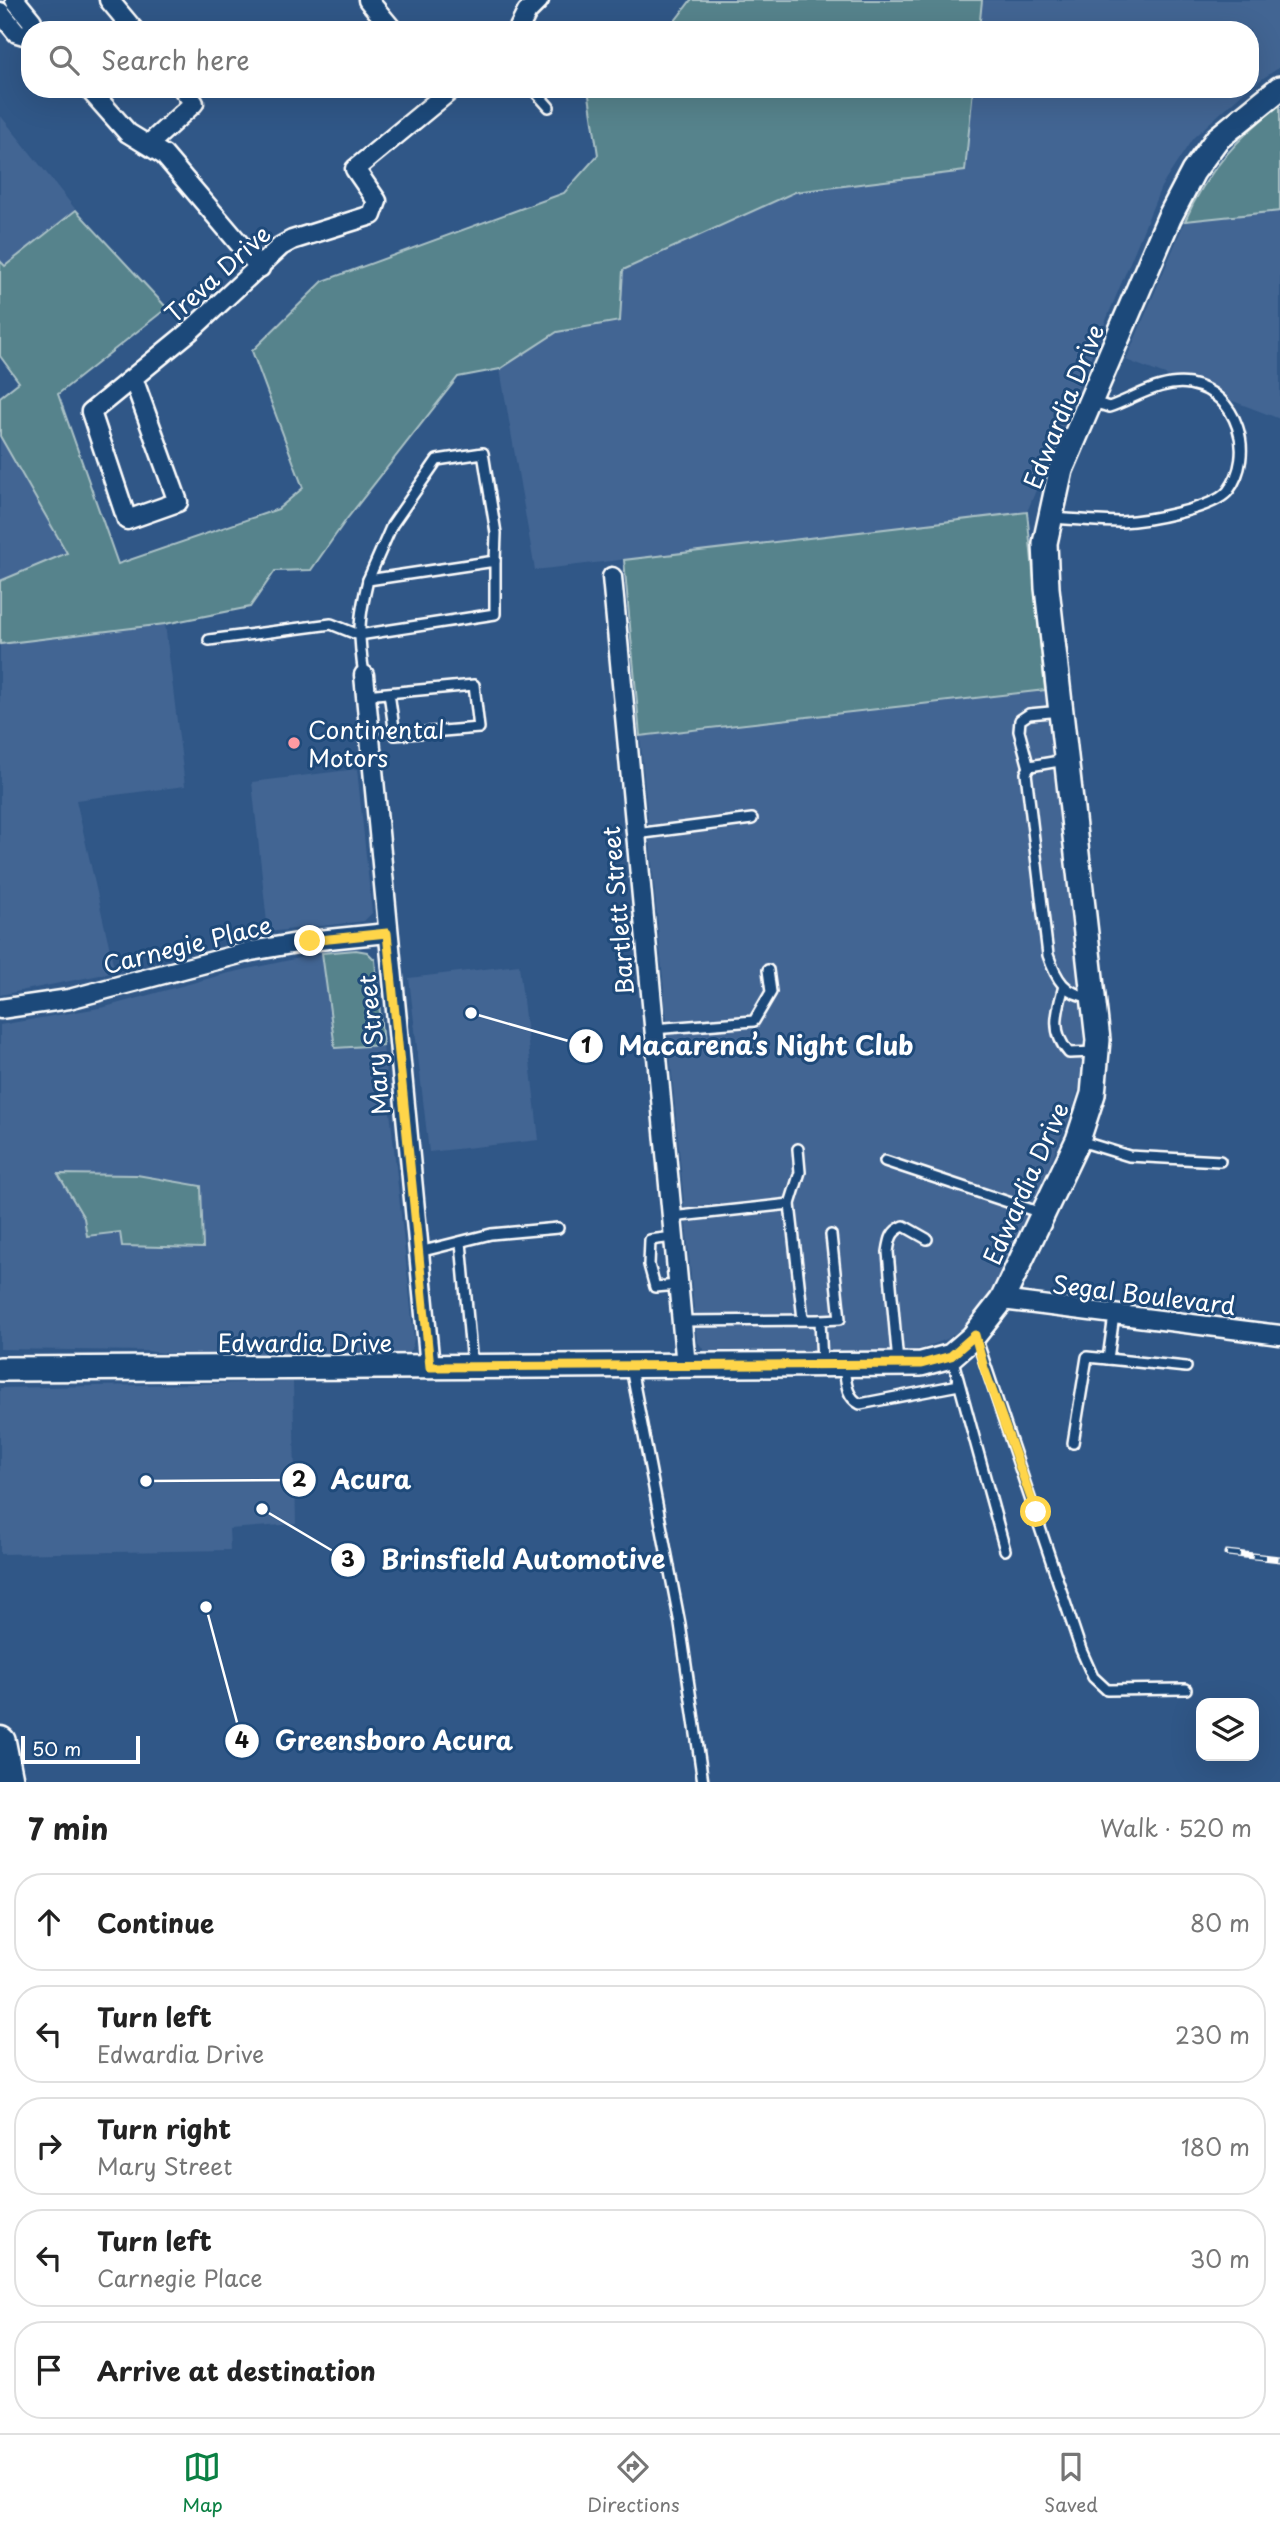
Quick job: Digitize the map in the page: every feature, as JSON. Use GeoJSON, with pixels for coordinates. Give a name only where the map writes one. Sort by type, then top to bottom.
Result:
{"type":"FeatureCollection","features":[{"type":"Feature","properties":{"kind":"highway"},"geometry":{"type":"LineString","coordinates":[[0,1742],[8,1782]]}},
{"type":"Feature","properties":{"kind":"main road","name":"Edwardia Drive"},"geometry":{"type":"LineString","coordinates":[[0,1369],[921,1364],[951,1356],[975,1335],[1002,1300],[1078,1140],[1093,1094],[1097,1052],[1047,588],[1045,544],[1049,517],[1061,470],[1088,401],[1193,172],[1232,124],[1280,88]]}},
{"type":"Feature","properties":{"kind":"street"},"geometry":{"type":"LineString","coordinates":[[15,0],[32,21]]}},
{"type":"Feature","properties":{"kind":"street"},"geometry":{"type":"LineString","coordinates":[[109,0],[126,21]]}},
{"type":"Feature","properties":{"kind":"street"},"geometry":{"type":"LineString","coordinates":[[368,0],[386,21]]}},
{"type":"Feature","properties":{"kind":"street"},"geometry":{"type":"LineString","coordinates":[[522,21],[527,12],[540,0]]}},
{"type":"Feature","properties":{"kind":"street"},"geometry":{"type":"LineString","coordinates":[[0,12],[21,34]]}},
{"type":"Feature","properties":{"kind":"street"},"geometry":{"type":"LineString","coordinates":[[97,98],[128,133],[164,155],[260,268]]}},
{"type":"Feature","properties":{"kind":"street"},"geometry":{"type":"LineString","coordinates":[[149,144],[194,103],[190,98]]}},
{"type":"Feature","properties":{"kind":"street","name":"Treva Drive"},"geometry":{"type":"LineString","coordinates":[[133,378],[178,502],[127,520],[91,412],[292,240],[372,215],[377,201],[355,169],[439,98]]}},
{"type":"Feature","properties":{"kind":"street","name":"Bartlett Street"},"geometry":{"type":"LineString","coordinates":[[612,578],[686,1366]]}},
{"type":"Feature","properties":{"kind":"street","name":"Mary Street"},"geometry":{"type":"LineString","coordinates":[[364,675],[430,1367]]}},
{"type":"Feature","properties":{"kind":"street","name":"Carnegie Place"},"geometry":{"type":"LineString","coordinates":[[0,1009],[69,999],[251,951],[387,933]]}},
{"type":"Feature","properties":{"kind":"street","name":"Segal Boulevard"},"geometry":{"type":"LineString","coordinates":[[1002,1300],[1280,1335]]}},
{"type":"Feature","properties":{"kind":"lane"},"geometry":{"type":"LineString","coordinates":[[541,98],[549,107]]}},
{"type":"Feature","properties":{"kind":"lane"},"geometry":{"type":"LineString","coordinates":[[1049,517],[1122,522],[1198,508],[1227,492],[1241,460],[1240,428],[1222,398],[1191,384],[1156,386],[1109,407],[1088,401]]}},
{"type":"Feature","properties":{"kind":"lane"},"geometry":{"type":"LineString","coordinates":[[209,640],[331,624],[359,635],[495,614],[496,533],[483,453],[437,460],[392,525],[368,580],[358,619],[359,635],[364,675]]}},
{"type":"Feature","properties":{"kind":"lane"},"geometry":{"type":"LineString","coordinates":[[368,580],[495,561]]}},
{"type":"Feature","properties":{"kind":"lane"},"geometry":{"type":"LineString","coordinates":[[365,695],[474,685],[480,727],[395,736],[389,693]]}},
{"type":"Feature","properties":{"kind":"lane"},"geometry":{"type":"LineString","coordinates":[[1029,768],[1019,731],[1020,720],[1029,714],[1061,711]]}},
{"type":"Feature","properties":{"kind":"lane"},"geometry":{"type":"LineString","coordinates":[[1066,760],[1040,763],[1029,768],[1026,773],[1046,945],[1056,979],[1075,996],[1093,998]]}},
{"type":"Feature","properties":{"kind":"lane"},"geometry":{"type":"LineString","coordinates":[[634,834],[752,819]]}},
{"type":"Feature","properties":{"kind":"lane"},"geometry":{"type":"LineString","coordinates":[[653,1029],[754,1021],[771,992],[768,970]]}},
{"type":"Feature","properties":{"kind":"lane"},"geometry":{"type":"LineString","coordinates":[[1064,986],[1056,1017],[1058,1041],[1069,1053],[1097,1052]]}},
{"type":"Feature","properties":{"kind":"lane"},"geometry":{"type":"LineString","coordinates":[[1078,1140],[1129,1156],[1220,1161]]}},
{"type":"Feature","properties":{"kind":"lane"},"geometry":{"type":"LineString","coordinates":[[798,1149],[800,1172],[790,1204],[803,1319]]}},
{"type":"Feature","properties":{"kind":"lane"},"geometry":{"type":"LineString","coordinates":[[885,1161],[1043,1214]]}},
{"type":"Feature","properties":{"kind":"lane"},"geometry":{"type":"LineString","coordinates":[[671,1217],[790,1204]]}},
{"type":"Feature","properties":{"kind":"lane"},"geometry":{"type":"LineString","coordinates":[[898,1364],[888,1252],[890,1238],[896,1229],[904,1226],[927,1239]]}},
{"type":"Feature","properties":{"kind":"lane"},"geometry":{"type":"LineString","coordinates":[[419,1252],[491,1234],[558,1228]]}},
{"type":"Feature","properties":{"kind":"lane"},"geometry":{"type":"LineString","coordinates":[[681,1321],[840,1319],[831,1235]]}},
{"type":"Feature","properties":{"kind":"lane"},"geometry":{"type":"LineString","coordinates":[[673,1237],[650,1240],[649,1265],[655,1287],[678,1285]]}},
{"type":"Feature","properties":{"kind":"lane"},"geometry":{"type":"LineString","coordinates":[[461,1242],[473,1367]]}},
{"type":"Feature","properties":{"kind":"lane"},"geometry":{"type":"LineString","coordinates":[[1108,1359],[1114,1315]]}},
{"type":"Feature","properties":{"kind":"lane"},"geometry":{"type":"LineString","coordinates":[[820,1320],[833,1365],[853,1401],[860,1404],[959,1385]]}},
{"type":"Feature","properties":{"kind":"lane"},"geometry":{"type":"LineString","coordinates":[[975,1335],[992,1391],[1093,1677],[1107,1690],[1186,1689]]}},
{"type":"Feature","properties":{"kind":"lane"},"geometry":{"type":"LineString","coordinates":[[951,1356],[1005,1550]]}},
{"type":"Feature","properties":{"kind":"lane"},"geometry":{"type":"LineString","coordinates":[[1073,1443],[1087,1357],[1186,1367]]}},
{"type":"Feature","properties":{"kind":"lane"},"geometry":{"type":"LineString","coordinates":[[631,1366],[680,1624],[703,1782]]}},
{"type":"Feature","properties":{"kind":"shaded area"},"geometry":{"type":"Polygon","coordinates":[[[982,0],[1280,0],[1280,67],[1259,81],[1259,21],[980,21],[982,0]]]}},
{"type":"Feature","properties":{"kind":"shaded area"},"geometry":{"type":"Polygon","coordinates":[[[972,98],[1237,98],[1193,138],[1161,187],[1027,512],[535,570],[500,369],[557,332],[620,321],[623,270],[795,192],[965,171],[972,98]]]}},
{"type":"Feature","properties":{"kind":"shaded area"},"geometry":{"type":"Polygon","coordinates":[[[0,115],[76,210],[5,266],[0,261],[0,115]]]}},
{"type":"Feature","properties":{"kind":"shaded area"},"geometry":{"type":"Polygon","coordinates":[[[1280,211],[1280,419],[1126,360],[1185,221],[1280,211]]]}},
{"type":"Feature","properties":{"kind":"shaded area"},"geometry":{"type":"Polygon","coordinates":[[[0,436],[68,554],[0,581],[0,436]]]}},
{"type":"Feature","properties":{"kind":"shaded area"},"geometry":{"type":"Polygon","coordinates":[[[165,624],[185,786],[76,800],[115,972],[0,995],[0,644],[165,624]]]}},
{"type":"Feature","properties":{"kind":"shaded area"},"geometry":{"type":"Polygon","coordinates":[[[1045,690],[1083,1024],[1083,1074],[1074,1104],[1039,1191],[993,1291],[972,1321],[947,1339],[921,1349],[873,1353],[707,1354],[697,1341],[640,736],[1045,690]]]}},
{"type":"Feature","properties":{"kind":"shaded area"},"geometry":{"type":"Polygon","coordinates":[[[357,769],[372,913],[364,921],[268,932],[252,782],[357,769]]]}},
{"type":"Feature","properties":{"kind":"shaded area"},"geometry":{"type":"Polygon","coordinates":[[[322,953],[335,1048],[383,1045],[414,1338],[412,1348],[405,1356],[211,1359],[147,1351],[0,1349],[0,1025],[105,1007],[225,974],[322,953]],[[58,1174],[84,1218],[87,1236],[120,1232],[123,1246],[203,1247],[200,1186],[58,1174]]]}},
{"type":"Feature","properties":{"kind":"shaded area"},"geometry":{"type":"Polygon","coordinates":[[[519,965],[539,1140],[429,1152],[409,978],[519,965]]]}},
{"type":"Feature","properties":{"kind":"shaded area"},"geometry":{"type":"Polygon","coordinates":[[[293,1382],[296,1524],[229,1529],[230,1550],[0,1554],[0,1388],[293,1382]]]}},
{"type":"Feature","properties":{"kind":"green space"},"geometry":{"type":"Polygon","coordinates":[[[691,0],[982,0],[980,21],[675,21],[691,0]]]}},
{"type":"Feature","properties":{"kind":"green space"},"geometry":{"type":"Polygon","coordinates":[[[589,98],[972,98],[965,171],[795,192],[623,270],[620,321],[557,332],[500,369],[458,377],[346,520],[311,570],[275,571],[250,607],[165,624],[0,644],[0,581],[67,553],[0,436],[0,397],[19,382],[0,356],[0,261],[5,266],[76,210],[167,308],[58,394],[118,564],[278,509],[303,488],[252,351],[323,281],[564,193],[598,155],[589,98]]]}},
{"type":"Feature","properties":{"kind":"green space"},"geometry":{"type":"Polygon","coordinates":[[[1280,105],[1280,211],[1185,221],[1213,171],[1250,130],[1280,105]]]}},
{"type":"Feature","properties":{"kind":"green space"},"geometry":{"type":"Polygon","coordinates":[[[1027,512],[1045,690],[640,736],[624,560],[1027,512]]]}},
{"type":"Feature","properties":{"kind":"green space"},"geometry":{"type":"Polygon","coordinates":[[[356,950],[367,952],[375,960],[383,1045],[335,1048],[322,953],[356,950]]]}},
{"type":"Feature","properties":{"kind":"green space"},"geometry":{"type":"Polygon","coordinates":[[[58,1174],[137,1175],[201,1186],[203,1248],[122,1246],[120,1232],[87,1236],[84,1218],[58,1174]]]}},
{"type":"Feature","properties":{"kind":"railway"},"geometry":{"type":"LineString","coordinates":[[1227,1553],[1280,1559]]}},
{"type":"Feature","properties":{"kind":"place","name":"Continental Motors"},"geometry":{"type":"Point","coordinates":[294,743]}},
{"type":"Feature","properties":{"kind":"place","name":"Macarena’s Night Club"},"geometry":{"type":"Point","coordinates":[471,1013]}},
{"type":"Feature","properties":{"kind":"place","name":"Acura"},"geometry":{"type":"Point","coordinates":[146,1481]}},
{"type":"Feature","properties":{"kind":"place","name":"Brinsfield Automotive"},"geometry":{"type":"Point","coordinates":[262,1509]}},
{"type":"Feature","properties":{"kind":"place","name":"Greensboro Acura"},"geometry":{"type":"Point","coordinates":[206,1607]}},
{"type":"Feature","properties":{"kind":"route"},"geometry":{"type":"LineString","coordinates":[[310,941],[387,933],[430,1367],[921,1364],[951,1356],[975,1335],[1007,1436],[1036,1512]]}}]}
